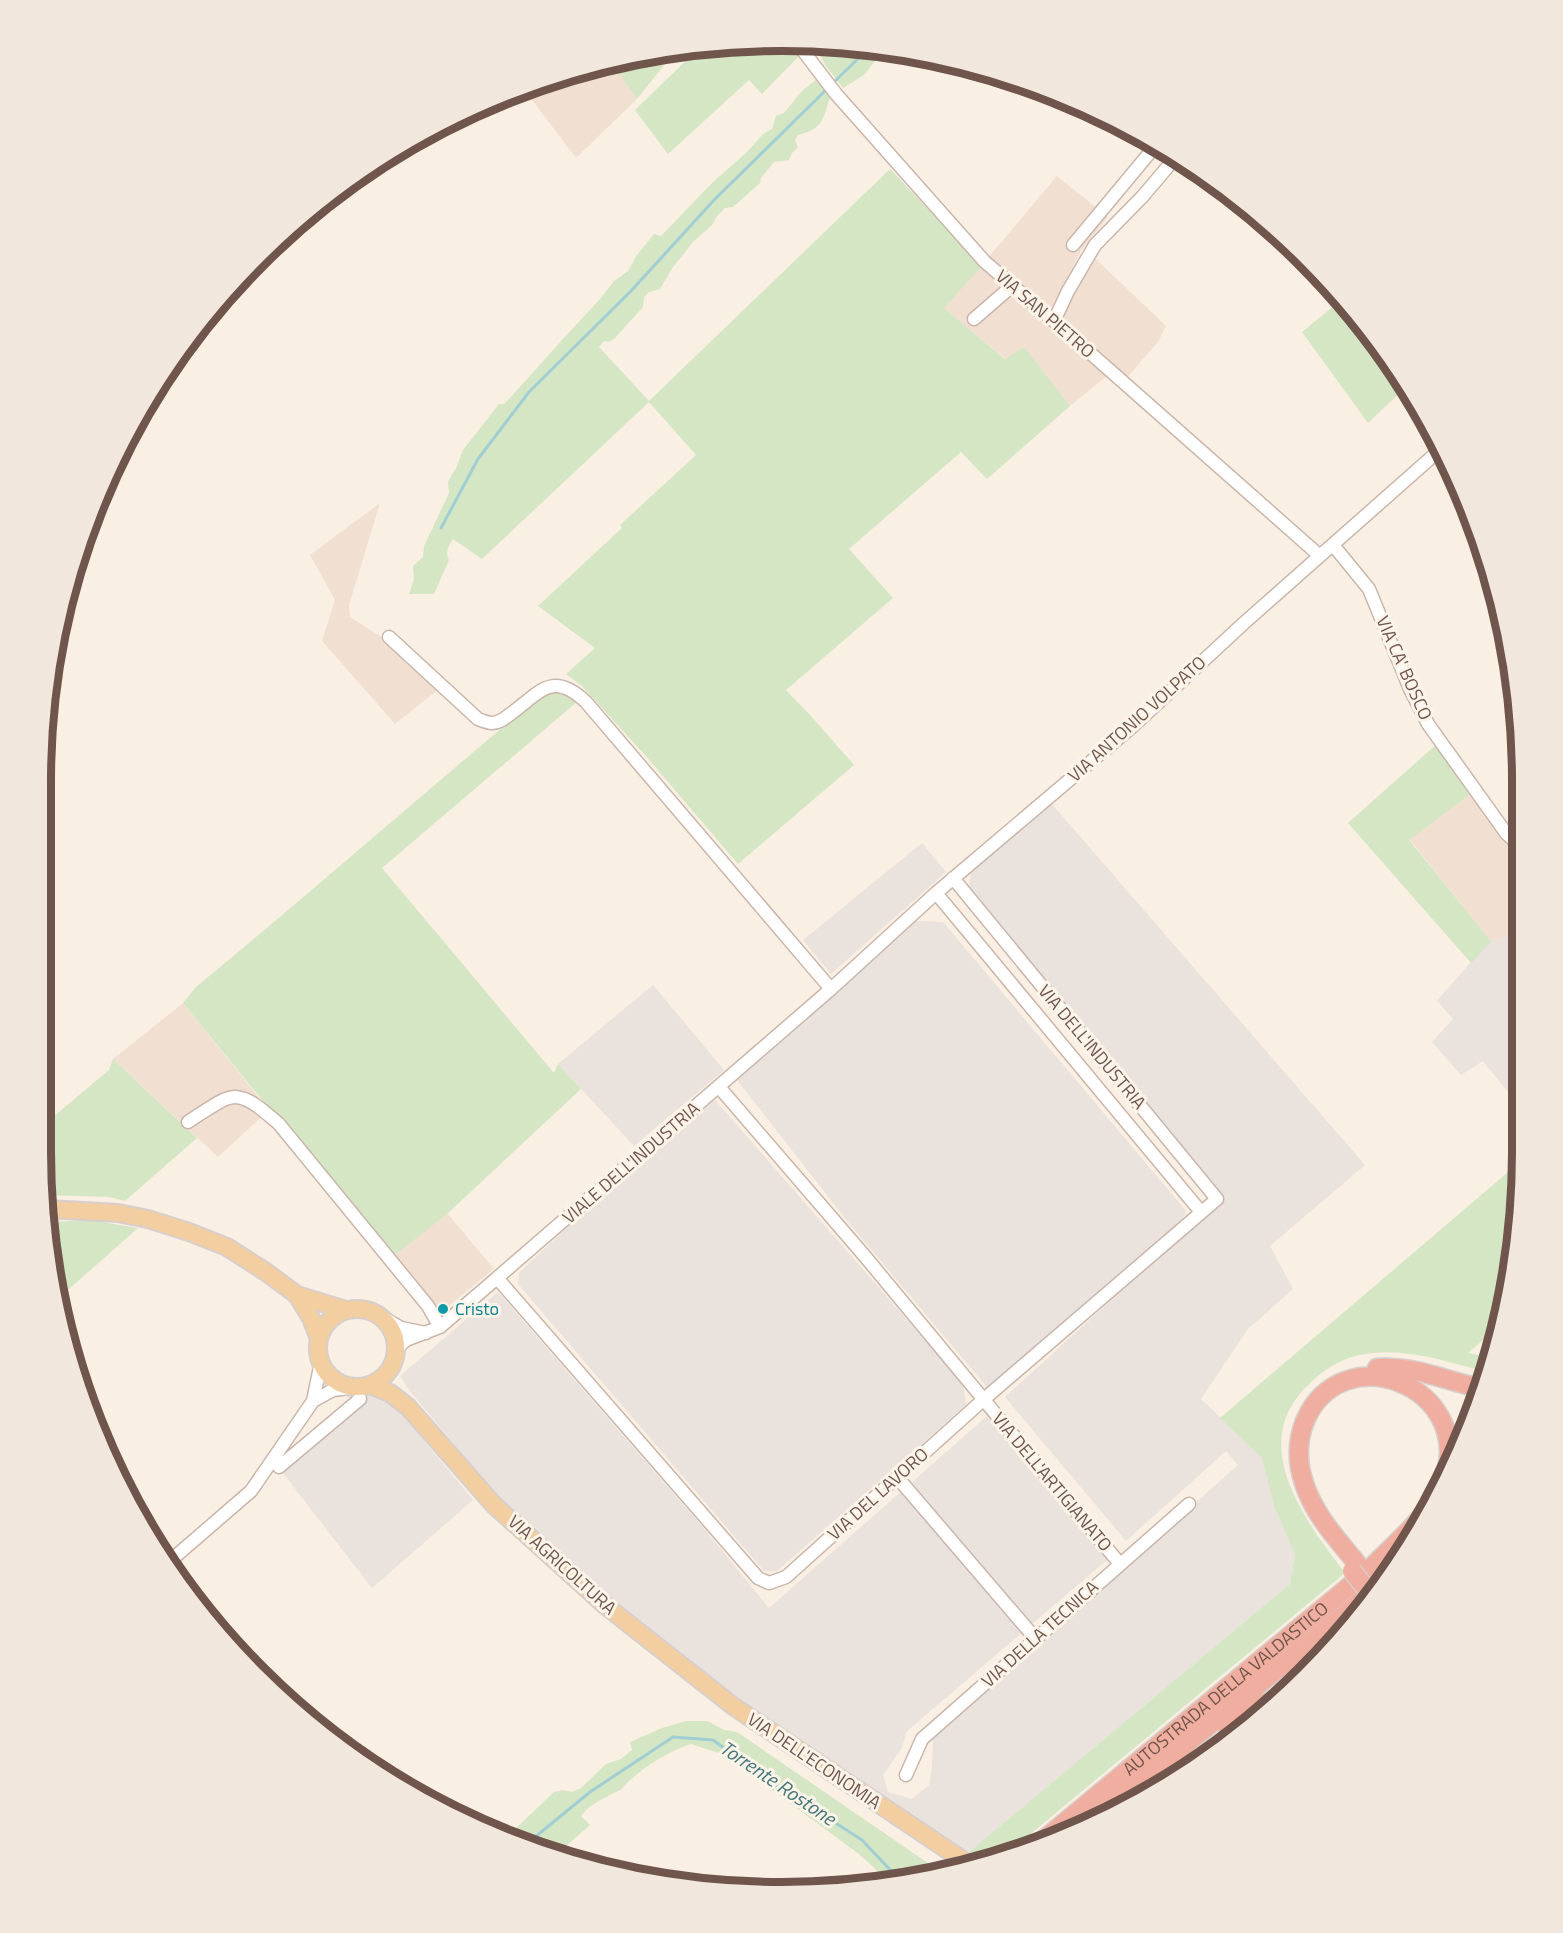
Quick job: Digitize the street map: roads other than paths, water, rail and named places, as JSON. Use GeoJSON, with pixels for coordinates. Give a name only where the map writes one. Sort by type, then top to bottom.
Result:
{"type":"FeatureCollection","features":[{"type":"Feature","properties":{"kind":"highway"},"geometry":{"type":"LineString","coordinates":[[1368,1586],[1361,1568],[1308,1512],[1298,1490],[1290,1448],[1293,1430],[1306,1403],[1314,1392],[1339,1376],[1380,1367],[1432,1373],[1473,1386]]}},
{"type":"Feature","properties":{"kind":"highway"},"geometry":{"type":"LineString","coordinates":[[1372,1581],[1330,1530],[1308,1494],[1300,1472],[1298,1450],[1308,1416],[1314,1406],[1331,1389],[1351,1380],[1382,1377],[1407,1385],[1434,1406],[1447,1433],[1449,1448]]}},
{"type":"Feature","properties":{"kind":"highway"},"geometry":{"type":"LineString","coordinates":[[1361,1568],[1405,1531]]}},
{"type":"Feature","properties":{"kind":"highway","name":"AUTOSTRADA DELLA VALDASTICO"},"geometry":{"type":"LineString","coordinates":[[1059,1827],[1361,1568],[1396,1546]]}},
{"type":"Feature","properties":{"kind":"highway","name":"AUTOSTRADA DELLA VALDASTICO"},"geometry":{"type":"LineString","coordinates":[[1119,1799],[1348,1612]]}},
{"type":"Feature","properties":{"kind":"highway"},"geometry":{"type":"LineString","coordinates":[[1163,1774],[1206,1738],[1256,1707]]}},
{"type":"Feature","properties":{"kind":"main road"},"geometry":{"type":"LineString","coordinates":[[54,1209],[118,1213],[148,1219],[226,1247],[297,1295],[346,1310],[366,1310],[375,1313],[391,1328],[395,1338],[395,1357]]}},
{"type":"Feature","properties":{"kind":"main road"},"geometry":{"type":"LineString","coordinates":[[297,1295],[320,1339]]}},
{"type":"Feature","properties":{"kind":"main road"},"geometry":{"type":"LineString","coordinates":[[346,1310],[329,1321],[320,1339],[318,1351],[321,1362],[335,1380],[362,1390]]}},
{"type":"Feature","properties":{"kind":"main road","name":"VIALE DELL'INDUSTRIA"},"geometry":{"type":"LineString","coordinates":[[362,1390],[379,1380],[395,1357]]}},
{"type":"Feature","properties":{"kind":"main road","name":"VIA AGRICOLTURA"},"geometry":{"type":"LineString","coordinates":[[395,1357],[397,1384],[408,1407]]}},
{"type":"Feature","properties":{"kind":"main road","name":"VIA AGRICOLTURA"},"geometry":{"type":"LineString","coordinates":[[362,1390],[390,1393],[408,1407],[494,1505],[606,1606],[733,1706]]}},
{"type":"Feature","properties":{"kind":"main road","name":"VIA DELL'ECONOMIA"},"geometry":{"type":"LineString","coordinates":[[733,1706],[957,1860]]}},
{"type":"Feature","properties":{"kind":"street","name":"VIA SAN PIETRO"},"geometry":{"type":"LineString","coordinates":[[804,52],[836,94],[985,262],[1320,556]]}},
{"type":"Feature","properties":{"kind":"street"},"geometry":{"type":"LineString","coordinates":[[1073,245],[1151,151]]}},
{"type":"Feature","properties":{"kind":"street"},"geometry":{"type":"LineString","coordinates":[[1054,321],[1068,291],[1095,245],[1143,196],[1170,164]]}},
{"type":"Feature","properties":{"kind":"street"},"geometry":{"type":"LineString","coordinates":[[975,317],[1012,286]]}},
{"type":"Feature","properties":{"kind":"street","name":"VIA ANTONIO VOLPATO"},"geometry":{"type":"LineString","coordinates":[[831,989],[953,878],[1132,726],[1435,454]]}},
{"type":"Feature","properties":{"kind":"street","name":"VIA CA' BOSCO"},"geometry":{"type":"LineString","coordinates":[[1333,545],[1369,589],[1410,689],[1428,724],[1512,839]]}},
{"type":"Feature","properties":{"kind":"street"},"geometry":{"type":"LineString","coordinates":[[389,637],[478,719],[490,724],[499,722],[550,686],[574,690],[831,989]]}},
{"type":"Feature","properties":{"kind":"street","name":"VIA DELL'INDUSTRIA"},"geometry":{"type":"LineString","coordinates":[[953,878],[1217,1199],[983,1400]]}},
{"type":"Feature","properties":{"kind":"street","name":"VIA DELL'INDUSTRIA"},"geometry":{"type":"LineString","coordinates":[[936,894],[1201,1212]]}},
{"type":"Feature","properties":{"kind":"street","name":"VIALE DELL'INDUSTRIA"},"geometry":{"type":"LineString","coordinates":[[395,1357],[406,1340],[440,1327],[831,989]]}},
{"type":"Feature","properties":{"kind":"street"},"geometry":{"type":"LineString","coordinates":[[719,1087],[863,1254],[983,1400]]}},
{"type":"Feature","properties":{"kind":"street"},"geometry":{"type":"LineString","coordinates":[[188,1122],[222,1100],[235,1096],[249,1100],[261,1108],[279,1124],[428,1306],[440,1327]]}},
{"type":"Feature","properties":{"kind":"street"},"geometry":{"type":"LineString","coordinates":[[1186,1194],[1202,1180]]}},
{"type":"Feature","properties":{"kind":"street","name":"VIA DEL LAVORO"},"geometry":{"type":"LineString","coordinates":[[498,1278],[758,1578],[769,1583],[786,1577],[983,1400]]}},
{"type":"Feature","properties":{"kind":"street"},"geometry":{"type":"LineString","coordinates":[[375,1313],[401,1328],[428,1333]]}},
{"type":"Feature","properties":{"kind":"street"},"geometry":{"type":"LineString","coordinates":[[174,1557],[251,1491],[313,1401],[321,1362]]}},
{"type":"Feature","properties":{"kind":"street","name":"VIALE DELL'INDUSTRIA"},"geometry":{"type":"LineString","coordinates":[[313,1401],[333,1390],[362,1390]]}},
{"type":"Feature","properties":{"kind":"street"},"geometry":{"type":"LineString","coordinates":[[279,1467],[316,1436],[362,1390]]}},
{"type":"Feature","properties":{"kind":"street","name":"VIA DELL'ARTIGIANATO"},"geometry":{"type":"LineString","coordinates":[[983,1400],[1120,1564]]}},
{"type":"Feature","properties":{"kind":"street"},"geometry":{"type":"LineString","coordinates":[[300,1421],[316,1436]]}},
{"type":"Feature","properties":{"kind":"street"},"geometry":{"type":"LineString","coordinates":[[897,1478],[1035,1638]]}},
{"type":"Feature","properties":{"kind":"street","name":"VIA DELLA TECNICA"},"geometry":{"type":"LineString","coordinates":[[906,1776],[922,1739],[1189,1504]]}},
{"type":"Feature","properties":{"kind":"waterway"},"geometry":{"type":"LineString","coordinates":[[833,83],[861,56]]}},
{"type":"Feature","properties":{"kind":"waterway"},"geometry":{"type":"LineString","coordinates":[[441,528],[478,459],[529,392],[630,292],[715,199],[828,88]]}},
{"type":"Feature","properties":{"kind":"waterway","name":"Torrente Rostone"},"geometry":{"type":"LineString","coordinates":[[534,1838],[590,1792],[673,1737],[713,1740],[764,1777],[862,1840],[893,1873]]}},
{"type":"Feature","properties":{"kind":"place","name":"Cristo"},"geometry":{"type":"Point","coordinates":[443,1309]}}]}
